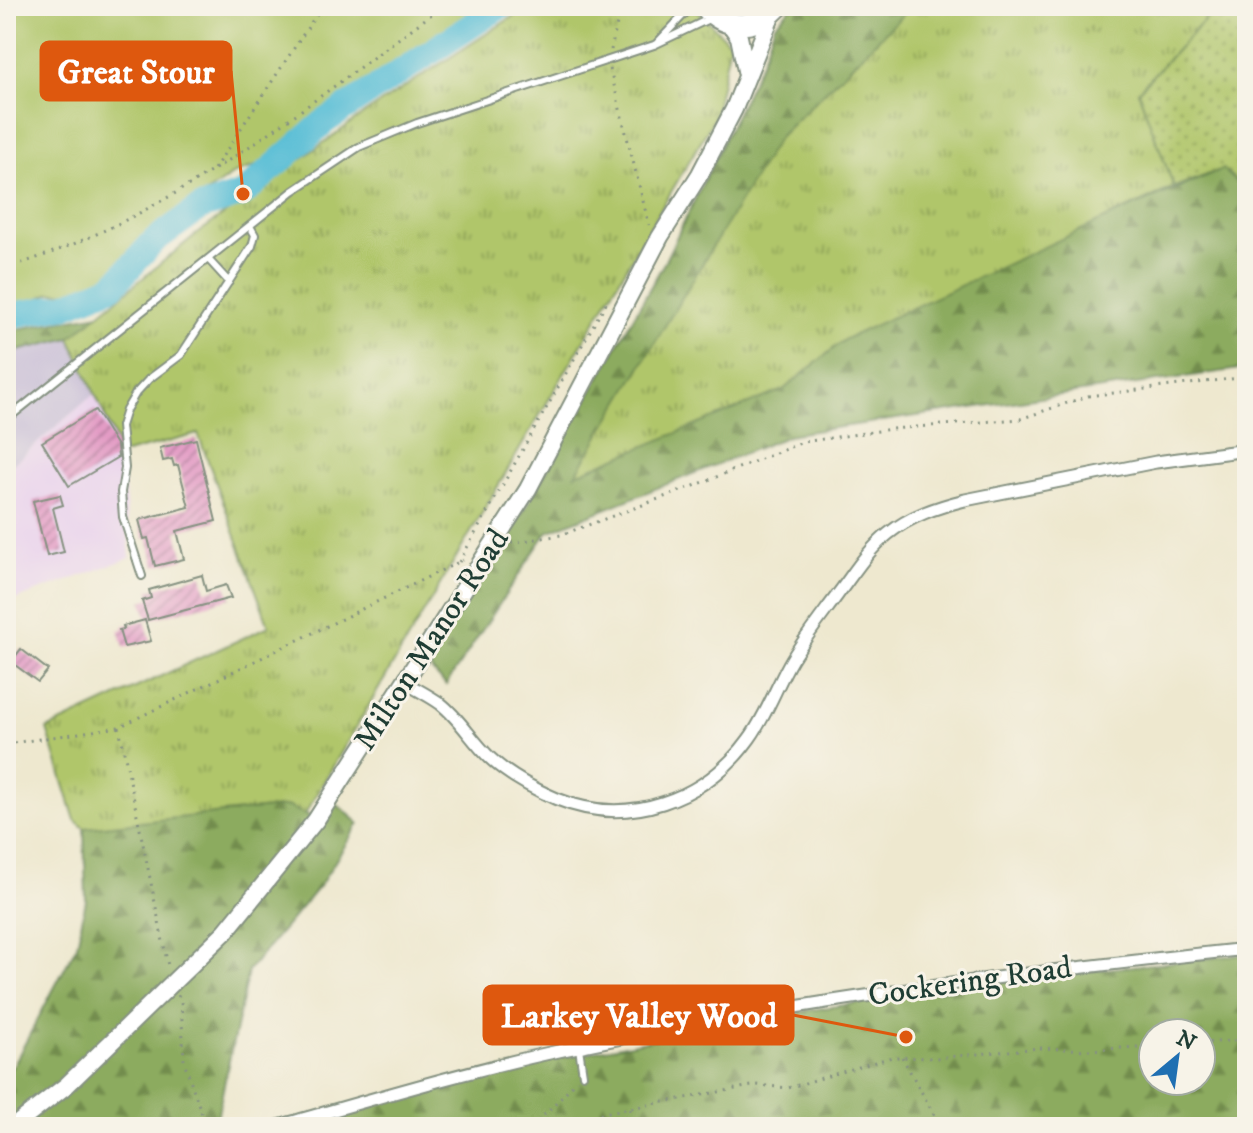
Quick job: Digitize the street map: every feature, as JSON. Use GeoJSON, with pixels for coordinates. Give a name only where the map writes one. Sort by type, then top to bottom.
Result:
{"type":"FeatureCollection","features":[{"type":"Feature","properties":{"kind":"highway"},"geometry":{"type":"LineString","coordinates":[[716,16],[745,25],[759,22],[775,10]]}},
{"type":"Feature","properties":{"kind":"street","name":"Milton Manor Road"},"geometry":{"type":"LineString","coordinates":[[13,1127],[67,1085],[225,932],[316,820],[528,489],[660,237],[700,174],[734,109],[775,10]]}},
{"type":"Feature","properties":{"kind":"street"},"geometry":{"type":"LineString","coordinates":[[716,16],[739,37],[747,77]]}},
{"type":"Feature","properties":{"kind":"street"},"geometry":{"type":"LineString","coordinates":[[404,682],[440,704],[496,762],[545,793],[595,810],[653,807],[698,788],[737,754],[751,736],[802,643],[858,565],[903,523],[941,506],[965,500],[1156,462],[1247,450]]}},
{"type":"Feature","properties":{"kind":"street","name":"Cockering Road"},"geometry":{"type":"LineString","coordinates":[[275,1127],[579,1048],[771,1009],[1031,972],[1247,949]]}},
{"type":"Feature","properties":{"kind":"lane"},"geometry":{"type":"LineString","coordinates":[[654,45],[692,6]]}},
{"type":"Feature","properties":{"kind":"lane"},"geometry":{"type":"LineString","coordinates":[[6,420],[293,191],[359,147],[417,123],[654,45],[716,16]]}},
{"type":"Feature","properties":{"kind":"lane"},"geometry":{"type":"LineString","coordinates":[[142,576],[123,517],[121,492],[125,468],[121,426],[136,393],[181,355],[229,282],[252,246],[255,235],[250,226]]}},
{"type":"Feature","properties":{"kind":"lane"},"geometry":{"type":"LineString","coordinates":[[208,259],[229,282]]}},
{"type":"Feature","properties":{"kind":"lane"},"geometry":{"type":"LineString","coordinates":[[579,1048],[583,1075]]}},
{"type":"Feature","properties":{"kind":"path"},"geometry":{"type":"LineString","coordinates":[[212,172],[322,6]]}},
{"type":"Feature","properties":{"kind":"path"},"geometry":{"type":"LineString","coordinates":[[6,268],[85,239],[146,211],[212,172],[443,6]]}},
{"type":"Feature","properties":{"kind":"path"},"geometry":{"type":"LineString","coordinates":[[621,6],[608,61],[650,228]]}},
{"type":"Feature","properties":{"kind":"path"},"geometry":{"type":"LineString","coordinates":[[459,562],[611,295]]}},
{"type":"Feature","properties":{"kind":"path"},"geometry":{"type":"LineString","coordinates":[[6,744],[119,727],[493,545],[561,535],[803,442],[892,429],[1020,419],[1088,396],[1247,377]]}},
{"type":"Feature","properties":{"kind":"path"},"geometry":{"type":"LineString","coordinates":[[119,727],[171,984]]}},
{"type":"Feature","properties":{"kind":"path"},"geometry":{"type":"LineString","coordinates":[[181,1000],[184,1061],[206,1127]]}},
{"type":"Feature","properties":{"kind":"path"},"geometry":{"type":"LineString","coordinates":[[572,1018],[579,1048]]}},
{"type":"Feature","properties":{"kind":"path"},"geometry":{"type":"LineString","coordinates":[[1217,1042],[1247,1040]]}},
{"type":"Feature","properties":{"kind":"path"},"geometry":{"type":"LineString","coordinates":[[580,1127],[598,1114],[757,1085],[788,1088],[892,1057],[936,1058],[1040,1048],[1090,1050],[1137,1047]]}},
{"type":"Feature","properties":{"kind":"path"},"geometry":{"type":"LineString","coordinates":[[902,1057],[941,1127]]}},
{"type":"Feature","properties":{"kind":"path"},"geometry":{"type":"LineString","coordinates":[[533,1127],[583,1075]]}},
{"type":"Feature","properties":{"kind":"path"},"geometry":{"type":"LineString","coordinates":[[629,1127],[630,1107]]}},
{"type":"Feature","properties":{"kind":"shaded area"},"geometry":{"type":"Polygon","coordinates":[[[70,338],[94,394],[6,470],[6,354],[70,338]]]}},
{"type":"Feature","properties":{"kind":"shaded area"},"geometry":{"type":"Polygon","coordinates":[[[94,394],[122,454],[130,558],[6,603],[6,470],[94,394]]]}},
{"type":"Feature","properties":{"kind":"green space"},"geometry":{"type":"Polygon","coordinates":[[[6,6],[481,6],[319,118],[259,165],[235,173],[160,226],[114,271],[83,292],[51,293],[20,306],[6,305],[6,6]]]}},
{"type":"Feature","properties":{"kind":"green space"},"geometry":{"type":"Polygon","coordinates":[[[529,6],[693,6],[730,43],[714,119],[305,814],[287,806],[84,828],[75,820],[47,729],[269,626],[198,434],[122,454],[70,338],[194,236],[362,115],[529,6]]]}},
{"type":"Feature","properties":{"kind":"green space"},"geometry":{"type":"Polygon","coordinates":[[[793,6],[912,6],[778,138],[783,390],[845,339],[1062,236],[1223,169],[1247,191],[1247,368],[793,434],[547,532],[446,685],[432,671],[427,659],[525,509],[664,263],[762,61],[775,24],[793,6]]]}},
{"type":"Feature","properties":{"kind":"green space"},"geometry":{"type":"Polygon","coordinates":[[[912,6],[1218,6],[1138,91],[1174,187],[845,339],[783,390],[576,474],[778,138],[912,6]]]}},
{"type":"Feature","properties":{"kind":"green space"},"geometry":{"type":"Polygon","coordinates":[[[1218,6],[1247,6],[1247,191],[1223,169],[1174,187],[1138,91],[1218,6]]]}},
{"type":"Feature","properties":{"kind":"green space"},"geometry":{"type":"Polygon","coordinates":[[[100,314],[70,338],[6,354],[6,331],[100,314]]]}},
{"type":"Feature","properties":{"kind":"green space"},"geometry":{"type":"Polygon","coordinates":[[[334,802],[359,823],[321,884],[248,971],[215,1127],[6,1127],[6,1072],[13,1066],[77,945],[86,900],[84,828],[287,806],[322,821],[334,802]]]}},
{"type":"Feature","properties":{"kind":"green space"},"geometry":{"type":"Polygon","coordinates":[[[1247,954],[1247,1127],[293,1127],[446,1080],[784,1014],[1031,977],[1247,954]]]}},
{"type":"Feature","properties":{"kind":"building"},"geometry":{"type":"Polygon","coordinates":[[[95,410],[117,446],[118,457],[69,486],[42,442],[95,410]]]}},
{"type":"Feature","properties":{"kind":"building"},"geometry":{"type":"Polygon","coordinates":[[[196,439],[216,521],[177,531],[184,559],[155,566],[148,538],[144,539],[139,520],[189,507],[178,465],[174,466],[172,459],[163,461],[160,448],[196,439]]]}},
{"type":"Feature","properties":{"kind":"building"},"geometry":{"type":"Polygon","coordinates":[[[60,495],[63,505],[53,508],[64,552],[47,556],[33,501],[60,495]]]}},
{"type":"Feature","properties":{"kind":"building"},"geometry":{"type":"Polygon","coordinates":[[[202,575],[206,591],[226,585],[231,598],[148,620],[142,601],[151,598],[149,590],[202,575]]]}},
{"type":"Feature","properties":{"kind":"building"},"geometry":{"type":"Polygon","coordinates":[[[145,620],[151,641],[124,647],[119,630],[145,620]]]}},
{"type":"Feature","properties":{"kind":"building"},"geometry":{"type":"Polygon","coordinates":[[[21,649],[48,670],[38,682],[11,662],[21,649]]]}},
{"type":"Feature","properties":{"kind":"waterway"},"geometry":{"type":"LineString","coordinates":[[6,316],[64,306],[113,286],[155,240],[200,208],[243,194],[324,122],[501,6]]}},
{"type":"Feature","properties":{"kind":"place","name":"Great Stour"},"geometry":{"type":"Point","coordinates":[243,194]}},
{"type":"Feature","properties":{"kind":"place","name":"Larkey Valley Wood"},"geometry":{"type":"Point","coordinates":[906,1037]}}]}
